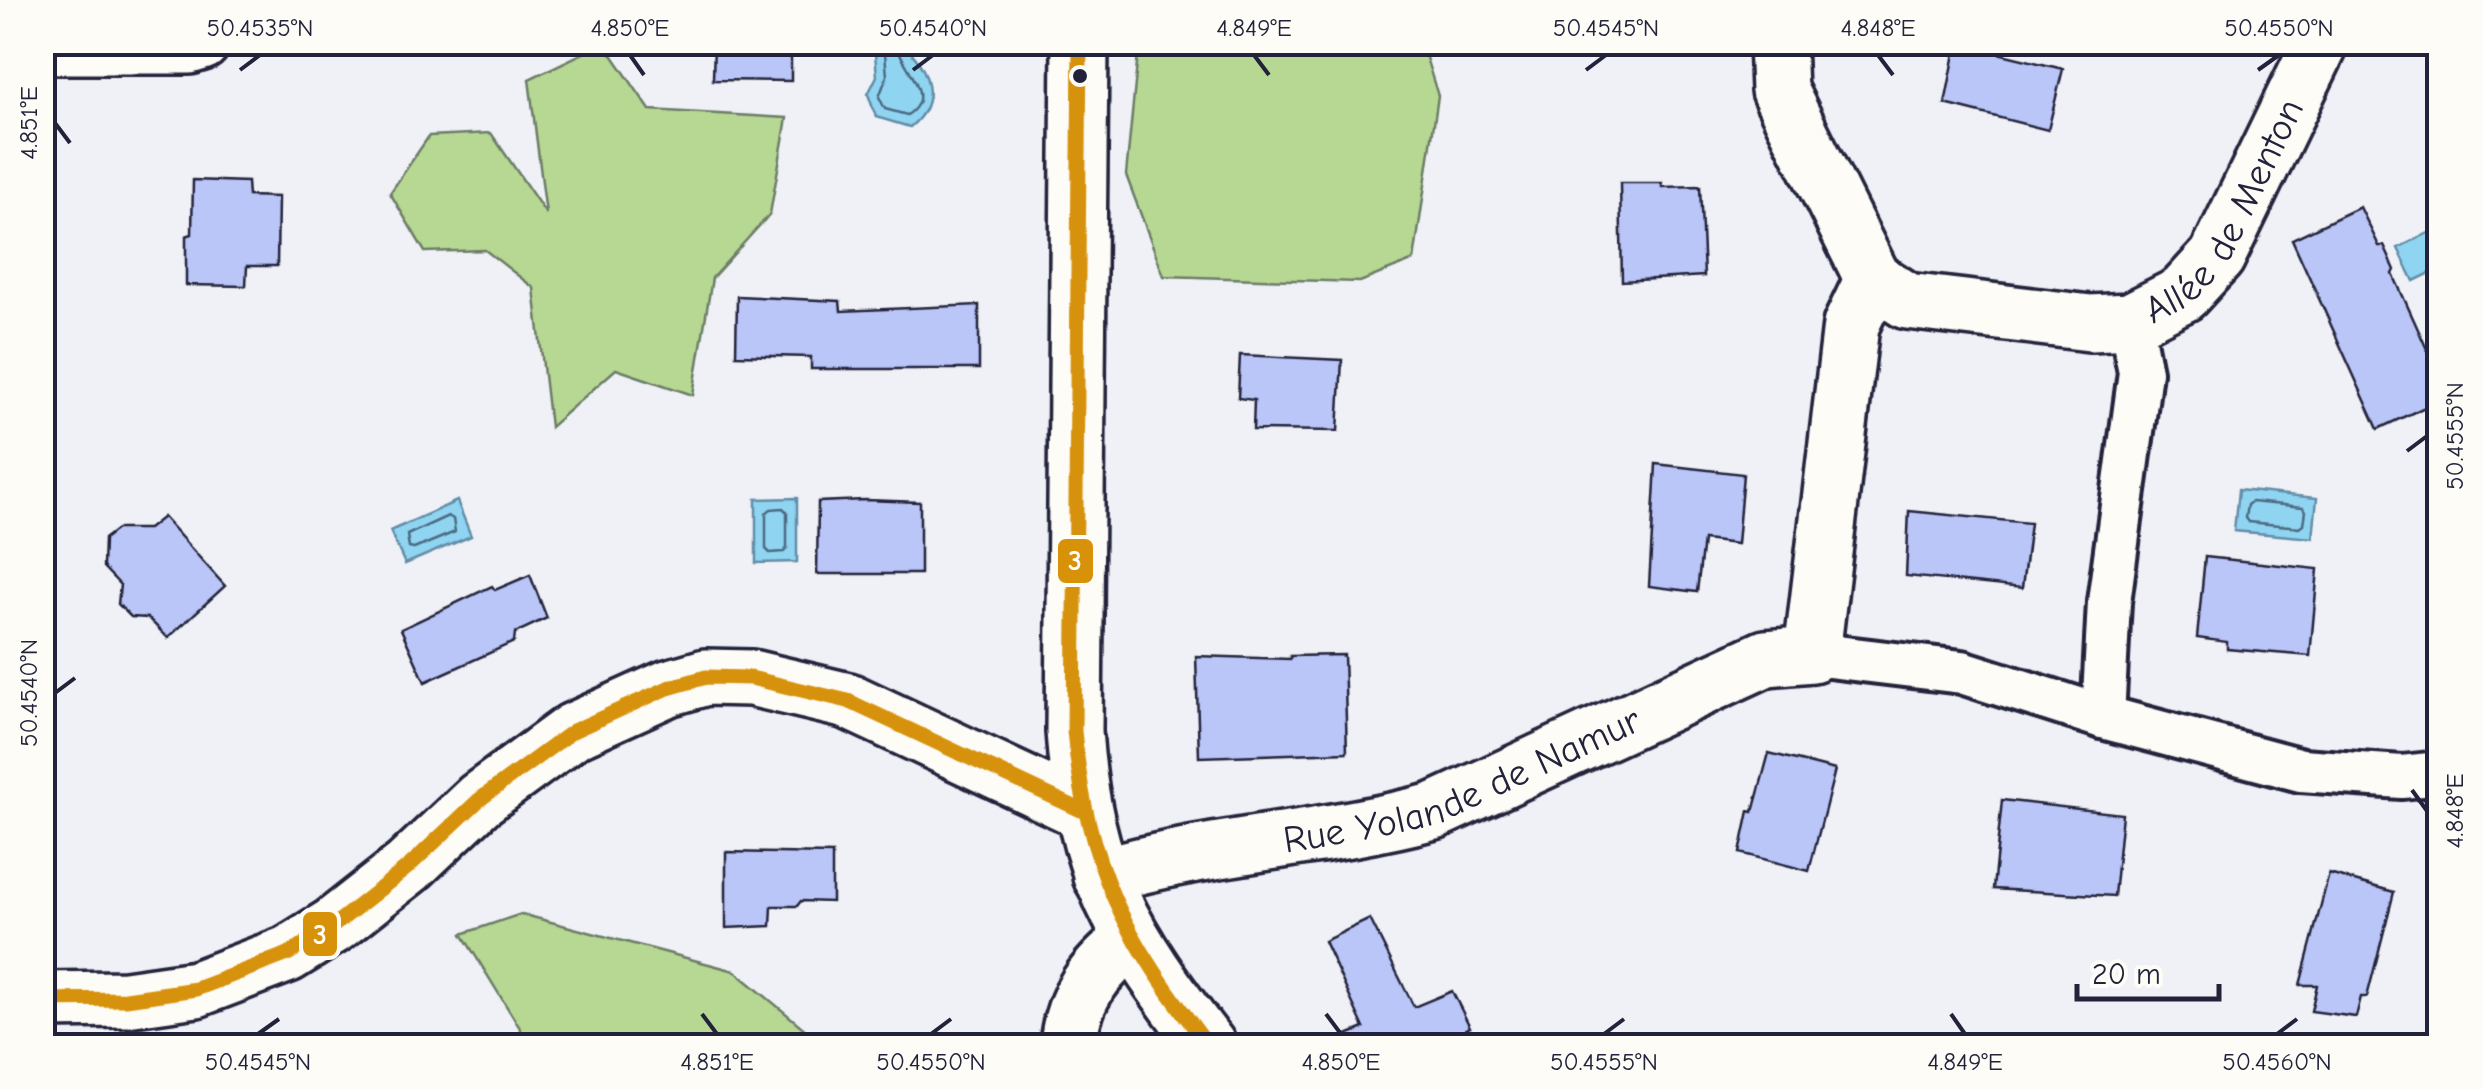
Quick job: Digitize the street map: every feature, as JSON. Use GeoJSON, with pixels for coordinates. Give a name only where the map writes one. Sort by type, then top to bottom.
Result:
{"type":"FeatureCollection","features":[{"type":"Feature","properties":{"kind":"street"},"geometry":{"type":"LineString","coordinates":[[42,46],[190,46],[202,42]]}},
{"type":"Feature","properties":{"kind":"street"},"geometry":{"type":"LineString","coordinates":[[1080,42],[1074,731],[1083,812],[1100,876],[1132,940],[1208,1046]]}},
{"type":"Feature","properties":{"kind":"street"},"geometry":{"type":"LineString","coordinates":[[1778,42],[1778,90],[1873,279],[1851,326],[1812,654]]}},
{"type":"Feature","properties":{"kind":"street","name":"Allée de Menton"},"geometry":{"type":"LineString","coordinates":[[1873,279],[1907,301],[2090,323],[2130,321],[2183,294],[2217,257],[2322,42]]}},
{"type":"Feature","properties":{"kind":"street"},"geometry":{"type":"LineString","coordinates":[[2103,717],[2109,602],[2140,372],[2130,321]]}},
{"type":"Feature","properties":{"kind":"street","name":"Rue Yolande de Namur"},"geometry":{"type":"LineString","coordinates":[[1100,876],[1161,858],[1383,825],[1434,812],[1766,658],[1812,654],[1962,672],[2103,717],[2301,770],[2386,776],[2440,773]]}},
{"type":"Feature","properties":{"kind":"street"},"geometry":{"type":"LineString","coordinates":[[42,1000],[126,999],[196,989],[288,954],[333,926],[408,867],[479,800],[574,731],[668,688],[706,677],[751,678],[848,702],[1083,812]]}},
{"type":"Feature","properties":{"kind":"street"},"geometry":{"type":"LineString","coordinates":[[1068,1046],[1080,994],[1101,966],[1132,940]]}},
{"type":"Feature","properties":{"kind":"green space"},"geometry":{"type":"Polygon","coordinates":[[[1403,42],[1423,48],[1438,96],[1414,260],[1360,282],[1164,276],[1126,175],[1139,43],[1403,42]]]}},
{"type":"Feature","properties":{"kind":"green space"},"geometry":{"type":"Polygon","coordinates":[[[604,43],[650,110],[787,118],[770,214],[712,278],[693,395],[616,369],[550,427],[534,288],[485,250],[425,252],[390,193],[429,136],[491,133],[546,214],[529,79],[604,43]]]}},
{"type":"Feature","properties":{"kind":"green space"},"geometry":{"type":"Polygon","coordinates":[[[521,914],[735,971],[825,1046],[531,1046],[462,934],[521,914]]]}},
{"type":"Feature","properties":{"kind":"water"},"geometry":{"type":"Polygon","coordinates":[[[874,42],[902,43],[925,74],[929,96],[920,117],[910,127],[876,117],[868,94],[877,76],[874,42]]]}},
{"type":"Feature","properties":{"kind":"water"},"geometry":{"type":"Polygon","coordinates":[[[2439,228],[2439,269],[2414,281],[2398,248],[2439,228]]]}},
{"type":"Feature","properties":{"kind":"water"},"geometry":{"type":"Polygon","coordinates":[[[2238,490],[2317,498],[2313,538],[2234,531],[2238,490]]]}},
{"type":"Feature","properties":{"kind":"water"},"geometry":{"type":"Polygon","coordinates":[[[797,498],[797,562],[756,563],[756,499],[797,498]]]}},
{"type":"Feature","properties":{"kind":"water"},"geometry":{"type":"Polygon","coordinates":[[[457,501],[471,536],[405,564],[390,531],[457,501]]]}},
{"type":"Feature","properties":{"kind":"water"},"geometry":{"type":"Polygon","coordinates":[[[2439,553],[2439,610],[2425,606],[2439,553]]]}},
{"type":"Feature","properties":{"kind":"building"},"geometry":{"type":"Polygon","coordinates":[[[714,42],[791,42],[791,81],[713,80],[714,42]]]}},
{"type":"Feature","properties":{"kind":"building"},"geometry":{"type":"Polygon","coordinates":[[[1957,43],[2063,69],[2048,130],[1945,104],[1957,43]]]}},
{"type":"Feature","properties":{"kind":"building"},"geometry":{"type":"Polygon","coordinates":[[[193,180],[247,182],[248,196],[278,197],[277,266],[247,266],[246,286],[186,285],[186,236],[192,234],[193,180]]]}},
{"type":"Feature","properties":{"kind":"building"},"geometry":{"type":"Polygon","coordinates":[[[1620,183],[1700,186],[1704,276],[1622,281],[1620,183]]]}},
{"type":"Feature","properties":{"kind":"building"},"geometry":{"type":"Polygon","coordinates":[[[2360,207],[2379,246],[2384,246],[2440,378],[2440,400],[2378,429],[2292,239],[2360,207]]]}},
{"type":"Feature","properties":{"kind":"building"},"geometry":{"type":"Polygon","coordinates":[[[737,296],[840,301],[841,311],[979,305],[979,369],[811,369],[811,357],[736,355],[737,296]]]}},
{"type":"Feature","properties":{"kind":"building"},"geometry":{"type":"Polygon","coordinates":[[[1240,355],[1342,360],[1338,431],[1253,430],[1254,400],[1238,398],[1240,355]]]}},
{"type":"Feature","properties":{"kind":"building"},"geometry":{"type":"Polygon","coordinates":[[[1656,464],[1743,474],[1737,544],[1703,540],[1697,592],[1649,586],[1656,464]]]}},
{"type":"Feature","properties":{"kind":"building"},"geometry":{"type":"Polygon","coordinates":[[[818,502],[920,502],[920,574],[817,574],[818,502]]]}},
{"type":"Feature","properties":{"kind":"building"},"geometry":{"type":"Polygon","coordinates":[[[1909,511],[2030,523],[2022,588],[1906,576],[1909,511]]]}},
{"type":"Feature","properties":{"kind":"building"},"geometry":{"type":"Polygon","coordinates":[[[163,517],[225,586],[168,638],[148,618],[131,617],[118,604],[120,585],[103,567],[104,539],[117,529],[148,529],[163,517]]]}},
{"type":"Feature","properties":{"kind":"building"},"geometry":{"type":"Polygon","coordinates":[[[2205,557],[2318,569],[2310,656],[2227,649],[2227,642],[2197,638],[2205,557]]]}},
{"type":"Feature","properties":{"kind":"building"},"geometry":{"type":"Polygon","coordinates":[[[530,575],[547,618],[515,633],[514,642],[425,682],[401,629],[492,586],[495,590],[530,575]]]}},
{"type":"Feature","properties":{"kind":"building"},"geometry":{"type":"Polygon","coordinates":[[[1344,655],[1347,752],[1199,757],[1196,656],[1290,659],[1344,655]]]}},
{"type":"Feature","properties":{"kind":"building"},"geometry":{"type":"Polygon","coordinates":[[[1769,753],[1835,770],[1809,871],[1740,853],[1749,811],[1753,812],[1769,753]]]}},
{"type":"Feature","properties":{"kind":"building"},"geometry":{"type":"Polygon","coordinates":[[[2002,800],[2122,814],[2114,896],[1993,889],[2002,800]]]}},
{"type":"Feature","properties":{"kind":"building"},"geometry":{"type":"Polygon","coordinates":[[[726,852],[832,854],[832,902],[801,901],[797,906],[772,906],[771,926],[726,928],[726,852]]]}},
{"type":"Feature","properties":{"kind":"building"},"geometry":{"type":"Polygon","coordinates":[[[2329,874],[2394,892],[2367,997],[2361,997],[2356,1017],[2311,1011],[2317,985],[2300,985],[2329,874]]]}},
{"type":"Feature","properties":{"kind":"building"},"geometry":{"type":"Polygon","coordinates":[[[1370,919],[1414,1007],[1452,991],[1470,1027],[1434,1046],[1321,1046],[1364,1028],[1324,941],[1370,919]]]}},
{"type":"Feature","properties":{"kind":"transit line","name":"3"},"geometry":{"type":"LineString","coordinates":[[1080,42],[1074,731],[1080,780],[1100,863],[1115,900],[1154,970],[1208,1046]]}},
{"type":"Feature","properties":{"kind":"transit line","name":"3"},"geometry":{"type":"LineString","coordinates":[[42,1000],[126,999],[196,989],[288,954],[333,926],[408,867],[479,800],[573,731],[668,688],[706,677],[751,678],[848,701],[1083,811]]}}]}
